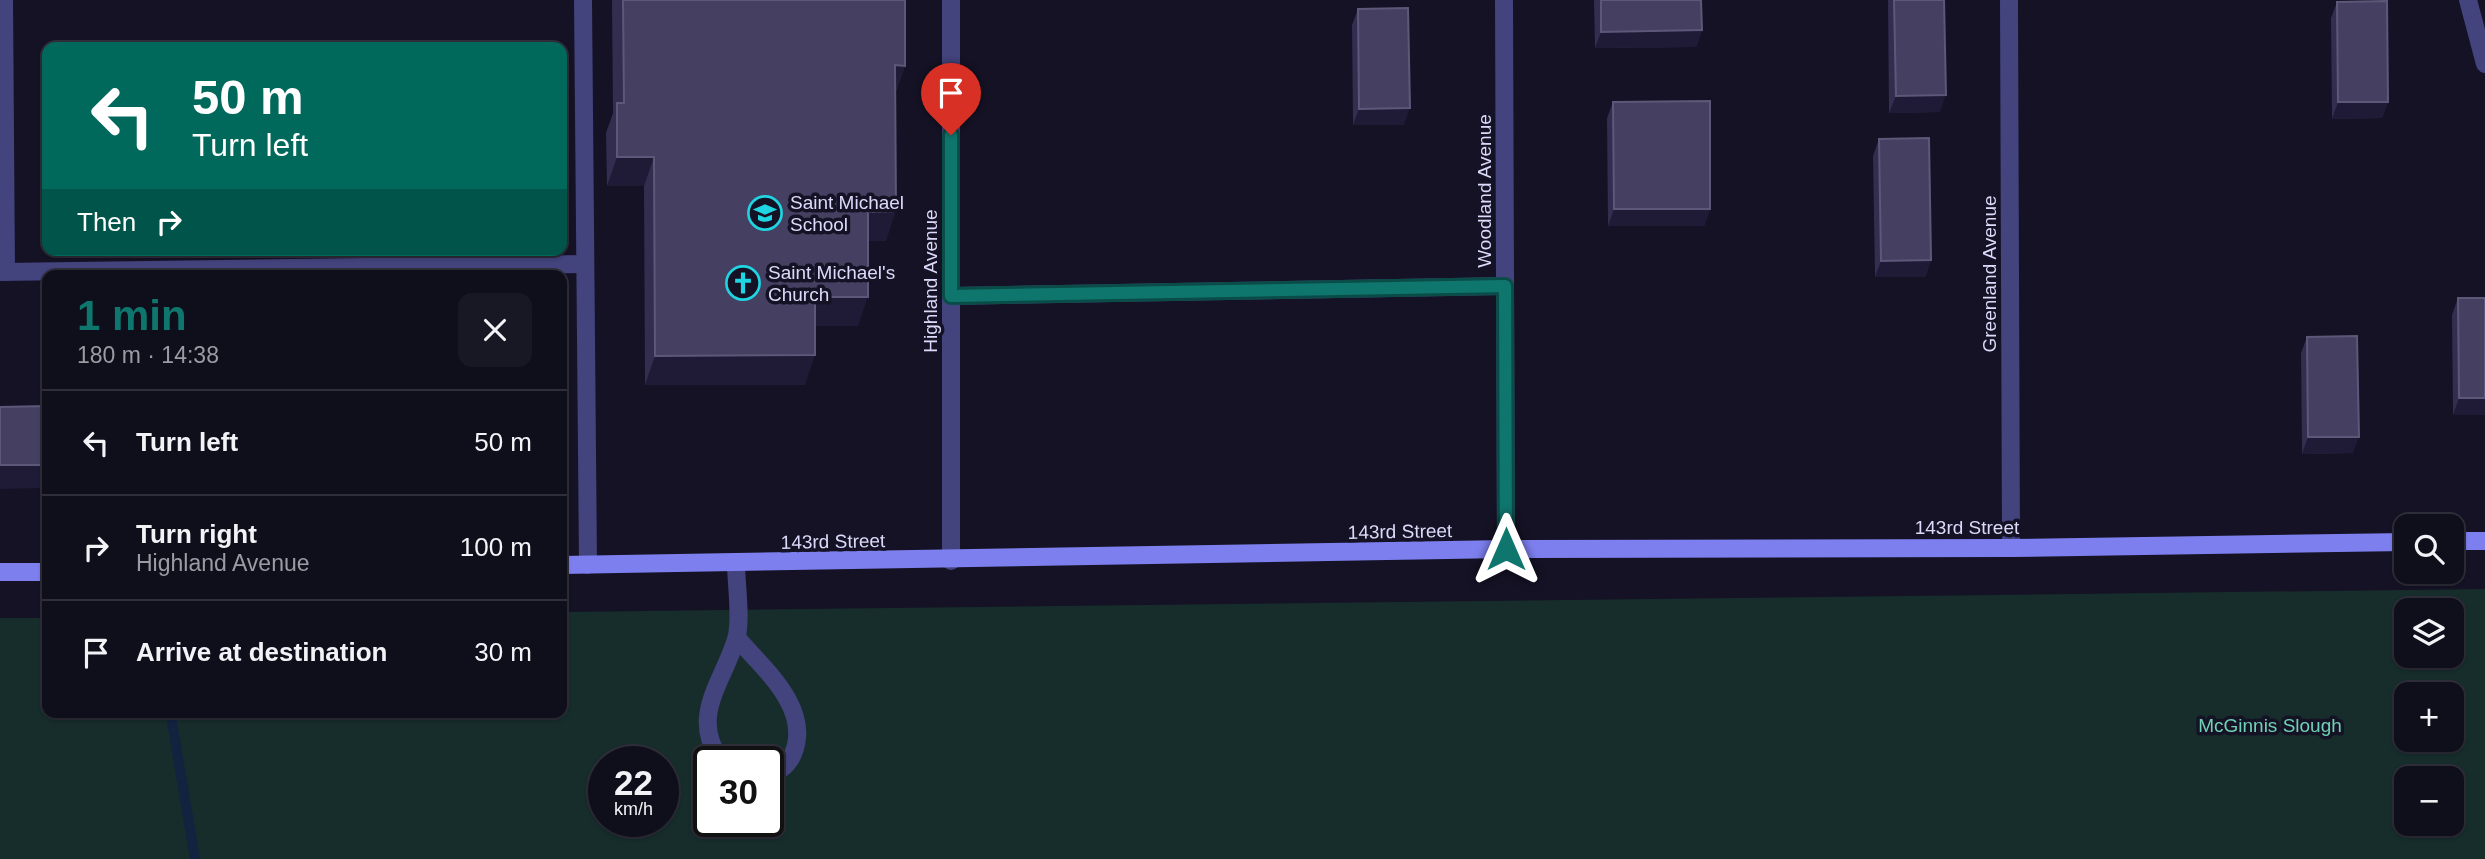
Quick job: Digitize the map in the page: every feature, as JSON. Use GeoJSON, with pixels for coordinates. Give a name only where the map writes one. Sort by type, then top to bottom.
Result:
{"type":"FeatureCollection","features":[{"type":"Feature","properties":{"kind":"main road"},"geometry":{"type":"LineString","coordinates":[[2464,541],[2485,541]]}},
{"type":"Feature","properties":{"kind":"main road","name":"143rd Street"},"geometry":{"type":"LineString","coordinates":[[567,565],[951,561],[1506,549],[2011,548],[2394,542]]}},
{"type":"Feature","properties":{"kind":"main road"},"geometry":{"type":"LineString","coordinates":[[0,572],[42,572]]}},
{"type":"Feature","properties":{"kind":"street"},"geometry":{"type":"LineString","coordinates":[[4,0],[3,272],[42,272]]}},
{"type":"Feature","properties":{"kind":"street"},"geometry":{"type":"LineString","coordinates":[[583,0],[588,565]]}},
{"type":"Feature","properties":{"kind":"street","name":"Highland Avenue"},"geometry":{"type":"LineString","coordinates":[[951,0],[951,561]]}},
{"type":"Feature","properties":{"kind":"street","name":"Woodland Avenue"},"geometry":{"type":"LineString","coordinates":[[1504,0],[1506,549]]}},
{"type":"Feature","properties":{"kind":"street","name":"Greenland Avenue"},"geometry":{"type":"LineString","coordinates":[[2009,0],[2011,548]]}},
{"type":"Feature","properties":{"kind":"street"},"geometry":{"type":"LineString","coordinates":[[2468,0],[2485,64]]}},
{"type":"Feature","properties":{"kind":"street"},"geometry":{"type":"LineString","coordinates":[[276,270],[586,264]]}},
{"type":"Feature","properties":{"kind":"street"},"geometry":{"type":"LineString","coordinates":[[951,296],[1505,286]]}},
{"type":"Feature","properties":{"kind":"street"},"geometry":{"type":"LineString","coordinates":[[710,746],[707,723],[713,690],[737,638],[736,563]]}},
{"type":"Feature","properties":{"kind":"street"},"geometry":{"type":"LineString","coordinates":[[737,638],[767,672],[797,716],[799,733],[790,760],[784,767]]}},
{"type":"Feature","properties":{"kind":"green space","name":"McGinnis Slough"},"geometry":{"type":"Polygon","coordinates":[[[2485,589],[2485,859],[0,859],[0,618],[42,618],[42,718],[567,718],[567,612],[2485,589]]]}},
{"type":"Feature","properties":{"kind":"building","name":"Saint Michael School"},"geometry":{"type":"Polygon","coordinates":[[[623,0],[905,0],[905,66],[895,65],[896,211],[868,212],[868,297],[815,297],[815,355],[655,356],[654,157],[617,157],[617,103],[624,103],[623,0]]]}},
{"type":"Feature","properties":{"kind":"building"},"geometry":{"type":"Polygon","coordinates":[[[1601,0],[1701,0],[1702,30],[1601,32],[1601,0]]]}},
{"type":"Feature","properties":{"kind":"building"},"geometry":{"type":"Polygon","coordinates":[[[1894,0],[1944,0],[1946,95],[1896,96],[1894,0]]]}},
{"type":"Feature","properties":{"kind":"building"},"geometry":{"type":"Polygon","coordinates":[[[2387,1],[2388,102],[2338,102],[2337,2],[2387,1]]]}},
{"type":"Feature","properties":{"kind":"building"},"geometry":{"type":"Polygon","coordinates":[[[1408,8],[1410,108],[1359,109],[1358,9],[1408,8]]]}},
{"type":"Feature","properties":{"kind":"building"},"geometry":{"type":"Polygon","coordinates":[[[1710,101],[1710,209],[1614,209],[1613,102],[1710,101]]]}},
{"type":"Feature","properties":{"kind":"building"},"geometry":{"type":"Polygon","coordinates":[[[1929,138],[1931,260],[1881,261],[1879,139],[1929,138]]]}},
{"type":"Feature","properties":{"kind":"building"},"geometry":{"type":"Polygon","coordinates":[[[2458,298],[2485,298],[2485,398],[2459,398],[2458,298]]]}},
{"type":"Feature","properties":{"kind":"building"},"geometry":{"type":"Polygon","coordinates":[[[2357,336],[2359,437],[2308,437],[2307,337],[2357,336]]]}},
{"type":"Feature","properties":{"kind":"building"},"geometry":{"type":"Polygon","coordinates":[[[42,406],[42,465],[0,465],[0,407],[42,406]]]}},
{"type":"Feature","properties":{"kind":"waterway"},"geometry":{"type":"LineString","coordinates":[[172,722],[195,859]]}},
{"type":"Feature","properties":{"kind":"place","name":"Saint Michael School"},"geometry":{"type":"Point","coordinates":[765,213]}},
{"type":"Feature","properties":{"kind":"place","name":"Saint Michael's Church"},"geometry":{"type":"Point","coordinates":[743,283]}},
{"type":"Feature","properties":{"kind":"route"},"geometry":{"type":"LineString","coordinates":[[951,135],[951,296],[1505,286],[1506,549]]}}]}
